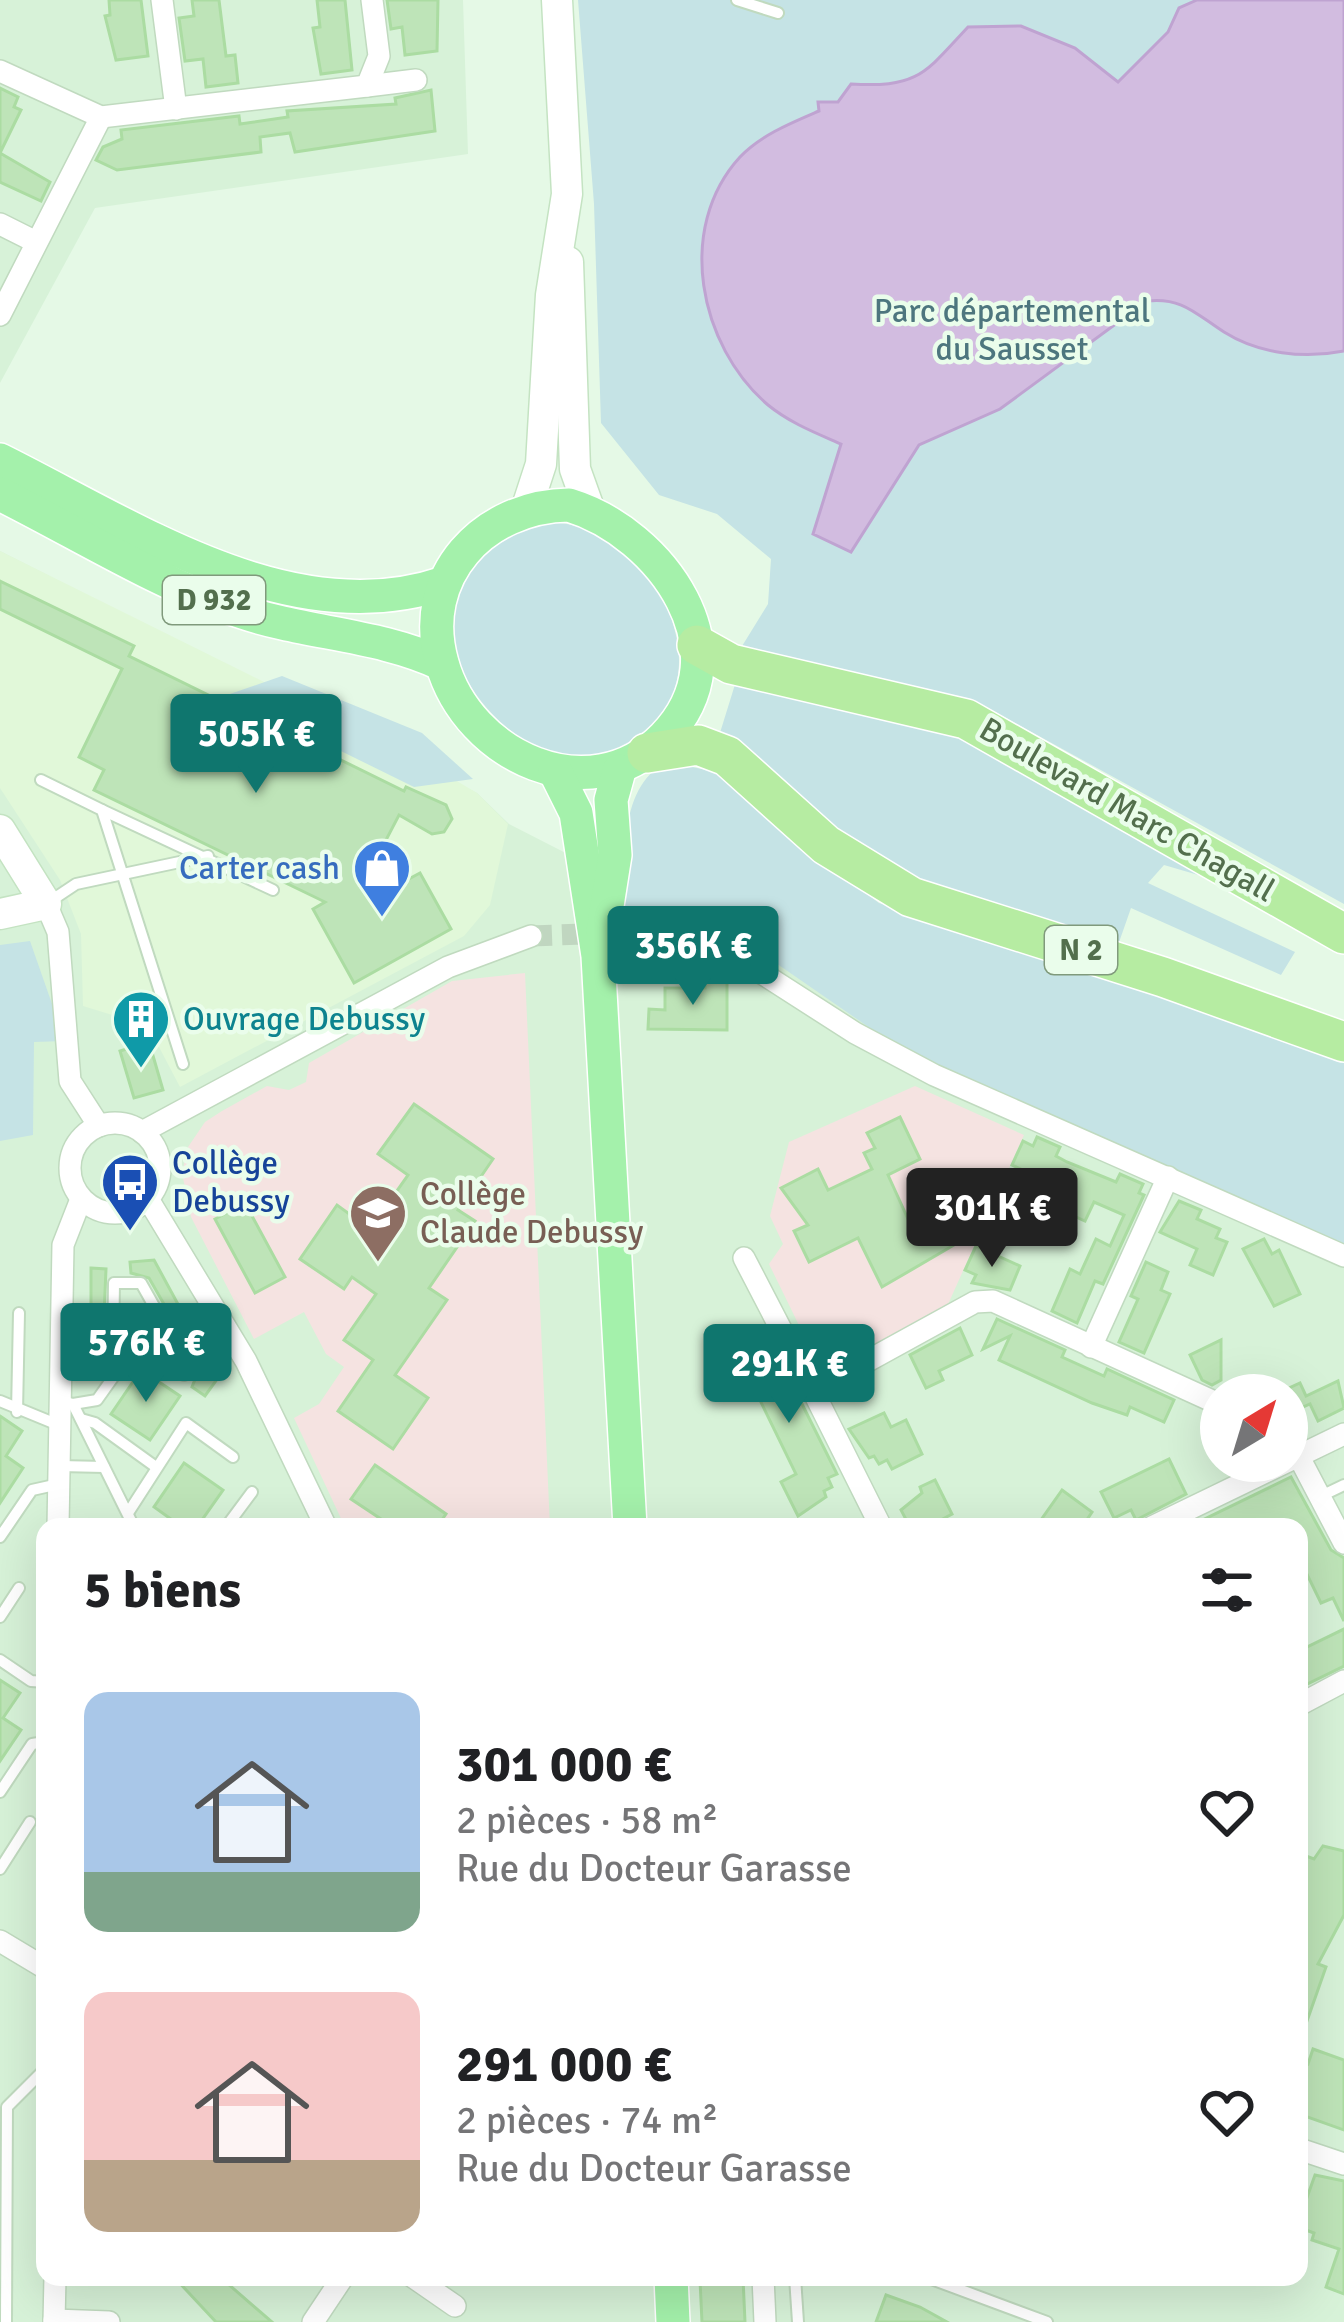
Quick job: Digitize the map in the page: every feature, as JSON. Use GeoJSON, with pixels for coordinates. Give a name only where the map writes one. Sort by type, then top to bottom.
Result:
{"type":"FeatureCollection","features":[{"type":"Feature","properties":{"kind":"highway","name":"Boulevard Marc Chagall"},"geometry":{"type":"LineString","coordinates":[[697,645],[731,664],[966,718],[1344,934]]}},
{"type":"Feature","properties":{"kind":"highway","name":"N 2"},"geometry":{"type":"LineString","coordinates":[[633,762],[698,745],[727,756],[826,845],[911,897],[1163,976],[1344,1042]]}},
{"type":"Feature","properties":{"kind":"main road"},"geometry":{"type":"LineString","coordinates":[[526,510],[541,464],[551,295],[567,194],[556,0]]}},
{"type":"Feature","properties":{"kind":"main road"},"geometry":{"type":"LineString","coordinates":[[563,238],[572,280],[575,469],[590,511]]}},
{"type":"Feature","properties":{"kind":"main road","name":"D 932"},"geometry":{"type":"LineString","coordinates":[[0,460],[257,581],[368,601],[404,597],[444,583]]}},
{"type":"Feature","properties":{"kind":"main road","name":"D 932"},"geometry":{"type":"LineString","coordinates":[[0,494],[231,608],[281,625],[403,646],[442,664]]}},
{"type":"Feature","properties":{"kind":"main road"},"geometry":{"type":"LineString","coordinates":[[598,956],[615,855],[610,808],[633,762],[682,716],[697,670],[690,612],[671,576],[632,536],[590,511],[569,505],[526,510],[480,534],[461,552],[444,583],[442,664],[486,731],[512,752],[555,771],[591,776],[633,762]]}},
{"type":"Feature","properties":{"kind":"main road"},"geometry":{"type":"LineString","coordinates":[[555,771],[576,812],[598,956],[629,1518]]}},
{"type":"Feature","properties":{"kind":"main road"},"geometry":{"type":"LineString","coordinates":[[0,830],[46,904],[0,914]]}},
{"type":"Feature","properties":{"kind":"main road"},"geometry":{"type":"LineString","coordinates":[[671,2286],[673,2322]]}},
{"type":"Feature","properties":{"kind":"street"},"geometry":{"type":"LineString","coordinates":[[162,0],[176,109]]}},
{"type":"Feature","properties":{"kind":"street"},"geometry":{"type":"LineString","coordinates":[[367,86],[379,56],[372,0]]}},
{"type":"Feature","properties":{"kind":"street"},"geometry":{"type":"LineString","coordinates":[[0,71],[101,118],[416,80]]}},
{"type":"Feature","properties":{"kind":"street"},"geometry":{"type":"LineString","coordinates":[[0,315],[101,118]]}},
{"type":"Feature","properties":{"kind":"street"},"geometry":{"type":"LineString","coordinates":[[0,224],[36,242]]}},
{"type":"Feature","properties":{"kind":"street"},"geometry":{"type":"LineString","coordinates":[[46,904],[58,932],[70,1081],[99,1126]]}},
{"type":"Feature","properties":{"kind":"street"},"geometry":{"type":"LineString","coordinates":[[633,932],[676,932],[715,943],[890,1053],[1344,1256]]}},
{"type":"Feature","properties":{"kind":"street"},"geometry":{"type":"LineString","coordinates":[[142,1132],[428,977],[531,936]]}},
{"type":"Feature","properties":{"kind":"street"},"geometry":{"type":"LineString","coordinates":[[128,1125],[142,1132],[158,1156],[160,1172],[148,1198],[122,1213],[93,1208],[81,1199],[73,1186],[70,1158],[86,1133],[99,1126],[128,1125]]}},
{"type":"Feature","properties":{"kind":"street"},"geometry":{"type":"LineString","coordinates":[[1091,1347],[1168,1178]]}},
{"type":"Feature","properties":{"kind":"street"},"geometry":{"type":"LineString","coordinates":[[148,1198],[246,1361],[322,1518]]}},
{"type":"Feature","properties":{"kind":"street"},"geometry":{"type":"LineString","coordinates":[[58,1518],[59,1475],[71,1423],[63,1347],[63,1245],[81,1199]]}},
{"type":"Feature","properties":{"kind":"street"},"geometry":{"type":"LineString","coordinates":[[744,1258],[876,1518]]}},
{"type":"Feature","properties":{"kind":"street"},"geometry":{"type":"LineString","coordinates":[[813,1391],[975,1303],[993,1301],[1200,1396]]}},
{"type":"Feature","properties":{"kind":"street"},"geometry":{"type":"LineString","coordinates":[[1308,1453],[1344,1434]]}},
{"type":"Feature","properties":{"kind":"street"},"geometry":{"type":"LineString","coordinates":[[1308,1469],[1344,1543]]}},
{"type":"Feature","properties":{"kind":"street"},"geometry":{"type":"LineString","coordinates":[[1171,1518],[1247,1482]]}},
{"type":"Feature","properties":{"kind":"street"},"geometry":{"type":"LineString","coordinates":[[1308,1700],[1344,1681]]}},
{"type":"Feature","properties":{"kind":"street"},"geometry":{"type":"LineString","coordinates":[[0,1941],[36,1963]]}},
{"type":"Feature","properties":{"kind":"street"},"geometry":{"type":"LineString","coordinates":[[1308,2152],[1344,2164]]}},
{"type":"Feature","properties":{"kind":"street"},"geometry":{"type":"LineString","coordinates":[[55,2286],[54,2321],[109,2322]]}},
{"type":"Feature","properties":{"kind":"street"},"geometry":{"type":"LineString","coordinates":[[313,2322],[337,2286]]}},
{"type":"Feature","properties":{"kind":"street"},"geometry":{"type":"LineString","coordinates":[[424,2286],[459,2314]]}},
{"type":"Feature","properties":{"kind":"street"},"geometry":{"type":"LineString","coordinates":[[763,2286],[765,2322]]}},
{"type":"Feature","properties":{"kind":"lane"},"geometry":{"type":"LineString","coordinates":[[736,0],[778,13]]}},
{"type":"Feature","properties":{"kind":"lane"},"geometry":{"type":"LineString","coordinates":[[41,780],[273,890]]}},
{"type":"Feature","properties":{"kind":"lane"},"geometry":{"type":"LineString","coordinates":[[102,810],[183,1064]]}},
{"type":"Feature","properties":{"kind":"lane"},"geometry":{"type":"LineString","coordinates":[[46,904],[76,884],[209,856]]}},
{"type":"Feature","properties":{"kind":"lane"},"geometry":{"type":"LineString","coordinates":[[63,1347],[113,1348],[136,1345],[184,1375],[191,1372],[141,1283],[114,1283],[113,1348]]}},
{"type":"Feature","properties":{"kind":"lane"},"geometry":{"type":"LineString","coordinates":[[17,1412],[19,1312]]}},
{"type":"Feature","properties":{"kind":"lane"},"geometry":{"type":"LineString","coordinates":[[67,1402],[97,1400],[136,1345]]}},
{"type":"Feature","properties":{"kind":"lane"},"geometry":{"type":"LineString","coordinates":[[0,1401],[17,1412],[95,1423],[156,1467]]}},
{"type":"Feature","properties":{"kind":"lane"},"geometry":{"type":"LineString","coordinates":[[71,1423],[104,1467],[130,1518]]}},
{"type":"Feature","properties":{"kind":"lane"},"geometry":{"type":"LineString","coordinates":[[128,1513],[186,1423],[233,1457]]}},
{"type":"Feature","properties":{"kind":"lane"},"geometry":{"type":"LineString","coordinates":[[0,1537],[32,1490],[59,1475],[104,1467]]}},
{"type":"Feature","properties":{"kind":"lane"},"geometry":{"type":"LineString","coordinates":[[1321,1496],[1344,1485]]}},
{"type":"Feature","properties":{"kind":"lane"},"geometry":{"type":"LineString","coordinates":[[233,1518],[252,1492]]}},
{"type":"Feature","properties":{"kind":"lane"},"geometry":{"type":"LineString","coordinates":[[0,1617],[20,1588]]}},
{"type":"Feature","properties":{"kind":"lane"},"geometry":{"type":"LineString","coordinates":[[0,1660],[36,1681]]}},
{"type":"Feature","properties":{"kind":"lane"},"geometry":{"type":"LineString","coordinates":[[0,1792],[36,1743]]}},
{"type":"Feature","properties":{"kind":"lane"},"geometry":{"type":"LineString","coordinates":[[0,1869],[30,1822]]}},
{"type":"Feature","properties":{"kind":"lane"},"geometry":{"type":"LineString","coordinates":[[6,2322],[8,2107],[36,2078]]}},
{"type":"Feature","properties":{"kind":"lane"},"geometry":{"type":"LineString","coordinates":[[796,2286],[798,2322]]}},
{"type":"Feature","properties":{"kind":"lane"},"geometry":{"type":"LineString","coordinates":[[950,2286],[1047,2322]]}},
{"type":"Feature","properties":{"kind":"shaded area"},"geometry":{"type":"Polygon","coordinates":[[[0,0],[463,0],[468,154],[95,208],[0,383],[0,0]]]}},
{"type":"Feature","properties":{"kind":"shaded area"},"geometry":{"type":"Polygon","coordinates":[[[1197,0],[1344,0],[1344,351],[1267,350],[1224,332],[1179,304],[1147,301],[1000,409],[919,445],[851,552],[813,534],[841,444],[776,411],[744,380],[725,351],[704,286],[707,217],[740,157],[767,136],[819,111],[818,102],[838,102],[851,84],[892,83],[919,74],[968,27],[1021,26],[1075,48],[1118,82],[1168,32],[1179,8],[1197,0]]]}},
{"type":"Feature","properties":{"kind":"shaded area"},"geometry":{"type":"Polygon","coordinates":[[[0,551],[477,793],[509,824],[1344,1251],[1344,2322],[0,2322],[0,551]]]}},
{"type":"Feature","properties":{"kind":"shaded area"},"geometry":{"type":"Polygon","coordinates":[[[0,551],[423,761],[477,793],[508,824],[490,905],[464,936],[180,1087],[148,1026],[83,1006],[81,934],[60,880],[0,788],[0,551]]]}},
{"type":"Feature","properties":{"kind":"shaded area","name":"Collège Claude Debussy"},"geometry":{"type":"Polygon","coordinates":[[[525,973],[550,1518],[341,1518],[294,1418],[319,1404],[344,1367],[326,1354],[304,1312],[254,1339],[191,1217],[182,1173],[188,1147],[205,1122],[267,1086],[289,1090],[306,1082],[309,1063],[452,981],[525,973]]]}},
{"type":"Feature","properties":{"kind":"shaded area"},"geometry":{"type":"Polygon","coordinates":[[[915,1086],[1024,1135],[945,1311],[835,1367],[817,1362],[769,1264],[783,1244],[770,1216],[789,1142],[915,1086]]]}},
{"type":"Feature","properties":{"kind":"green space","name":"Parc départemental du Sausset"},"geometry":{"type":"Polygon","coordinates":[[[578,0],[1344,0],[1344,904],[979,703],[739,651],[768,604],[771,559],[717,514],[659,495],[601,423],[594,204],[578,0]]]}},
{"type":"Feature","properties":{"kind":"green space"},"geometry":{"type":"Polygon","coordinates":[[[538,521],[576,526],[626,550],[652,578],[676,634],[679,669],[669,703],[645,736],[613,760],[579,761],[522,739],[496,718],[461,666],[453,637],[454,608],[473,557],[538,521]]]}},
{"type":"Feature","properties":{"kind":"green space"},"geometry":{"type":"Polygon","coordinates":[[[282,676],[422,733],[473,779],[414,787],[227,695],[282,676]]]}},
{"type":"Feature","properties":{"kind":"green space"},"geometry":{"type":"Polygon","coordinates":[[[737,678],[970,734],[1229,884],[1164,865],[1148,883],[1295,952],[1281,975],[1131,908],[1117,948],[882,871],[719,736],[737,678]]]}},
{"type":"Feature","properties":{"kind":"green space"},"geometry":{"type":"Polygon","coordinates":[[[667,762],[727,774],[810,851],[879,903],[1148,988],[1344,1062],[1344,1251],[896,1046],[757,950],[697,926],[621,919],[631,810],[650,774],[667,762]]]}},
{"type":"Feature","properties":{"kind":"green space"},"geometry":{"type":"Polygon","coordinates":[[[30,941],[65,1041],[34,1042],[33,1135],[0,1141],[0,945],[30,941]]]}},
{"type":"Feature","properties":{"kind":"building"},"geometry":{"type":"Polygon","coordinates":[[[109,0],[141,0],[148,56],[116,60],[105,16],[110,15],[109,0]]]}},
{"type":"Feature","properties":{"kind":"building"},"geometry":{"type":"Polygon","coordinates":[[[192,0],[219,0],[226,56],[235,55],[238,83],[206,87],[203,59],[185,61],[179,18],[194,16],[192,0]]]}},
{"type":"Feature","properties":{"kind":"building"},"geometry":{"type":"Polygon","coordinates":[[[317,0],[345,0],[352,70],[321,74],[313,28],[320,27],[317,0]]]}},
{"type":"Feature","properties":{"kind":"building"},"geometry":{"type":"Polygon","coordinates":[[[387,0],[438,0],[437,51],[405,55],[402,27],[391,29],[387,0]]]}},
{"type":"Feature","properties":{"kind":"building"},"geometry":{"type":"Polygon","coordinates":[[[0,88],[18,97],[14,107],[21,110],[0,153],[0,88]]]}},
{"type":"Feature","properties":{"kind":"building"},"geometry":{"type":"Polygon","coordinates":[[[431,90],[435,131],[295,152],[290,133],[260,137],[261,152],[117,170],[96,160],[103,147],[122,139],[121,130],[239,116],[240,124],[288,117],[287,111],[396,104],[395,98],[431,90]]]}},
{"type":"Feature","properties":{"kind":"building"},"geometry":{"type":"Polygon","coordinates":[[[0,153],[50,182],[41,201],[0,182],[0,153]]]}},
{"type":"Feature","properties":{"kind":"building"},"geometry":{"type":"Polygon","coordinates":[[[0,581],[134,646],[129,656],[404,791],[406,787],[446,805],[452,819],[444,832],[432,834],[399,815],[385,842],[371,850],[392,888],[420,873],[451,929],[354,983],[313,909],[325,902],[94,790],[104,770],[79,757],[122,669],[0,609],[0,581]]]}},
{"type":"Feature","properties":{"kind":"building"},"geometry":{"type":"Polygon","coordinates":[[[705,977],[727,978],[727,1030],[648,1029],[649,1009],[665,1010],[665,988],[705,988],[705,977]]]}},
{"type":"Feature","properties":{"kind":"building","name":"Ouvrage Debussy"},"geometry":{"type":"Polygon","coordinates":[[[149,1042],[163,1090],[134,1098],[120,1051],[149,1042]]]}},
{"type":"Feature","properties":{"kind":"building"},"geometry":{"type":"Polygon","coordinates":[[[414,1104],[493,1159],[458,1210],[475,1221],[429,1288],[447,1300],[395,1375],[428,1398],[393,1449],[338,1411],[373,1360],[344,1340],[376,1294],[352,1277],[344,1289],[300,1259],[337,1205],[370,1229],[408,1175],[378,1154],[414,1104]]]}},
{"type":"Feature","properties":{"kind":"building"},"geometry":{"type":"Polygon","coordinates":[[[900,1117],[920,1159],[888,1175],[908,1219],[938,1213],[954,1245],[882,1287],[858,1238],[809,1262],[794,1231],[808,1225],[781,1188],[818,1169],[828,1190],[872,1169],[864,1153],[875,1148],[867,1133],[900,1117]]]}},
{"type":"Feature","properties":{"kind":"building"},"geometry":{"type":"Polygon","coordinates":[[[1037,1137],[1060,1147],[1056,1156],[1067,1162],[1116,1182],[1120,1174],[1143,1184],[1139,1193],[1144,1195],[1103,1284],[1095,1281],[1077,1323],[1052,1311],[1070,1269],[1080,1274],[1096,1239],[1110,1246],[1124,1215],[1094,1202],[1085,1221],[1063,1211],[1071,1192],[1012,1165],[1023,1141],[1033,1146],[1037,1137]]]}},
{"type":"Feature","properties":{"kind":"building"},"geometry":{"type":"Polygon","coordinates":[[[1179,1201],[1201,1210],[1197,1219],[1220,1229],[1216,1238],[1227,1242],[1213,1275],[1190,1265],[1197,1249],[1160,1232],[1179,1201]]]}},
{"type":"Feature","properties":{"kind":"building"},"geometry":{"type":"Polygon","coordinates":[[[245,1203],[285,1277],[255,1293],[215,1219],[245,1203]]]}},
{"type":"Feature","properties":{"kind":"building"},"geometry":{"type":"Polygon","coordinates":[[[1264,1239],[1272,1254],[1279,1250],[1300,1294],[1274,1306],[1243,1249],[1264,1239]]]}},
{"type":"Feature","properties":{"kind":"building"},"geometry":{"type":"Polygon","coordinates":[[[976,1246],[1020,1266],[1010,1290],[972,1283],[976,1275],[965,1270],[976,1246]]]}},
{"type":"Feature","properties":{"kind":"building"},"geometry":{"type":"Polygon","coordinates":[[[154,1260],[218,1378],[205,1396],[192,1387],[200,1367],[149,1278],[131,1273],[130,1262],[154,1260]]]}},
{"type":"Feature","properties":{"kind":"building"},"geometry":{"type":"Polygon","coordinates":[[[1146,1262],[1168,1272],[1161,1290],[1170,1294],[1144,1353],[1119,1342],[1138,1299],[1131,1296],[1146,1262]]]}},
{"type":"Feature","properties":{"kind":"building"},"geometry":{"type":"Polygon","coordinates":[[[91,1268],[106,1269],[103,1338],[91,1338],[91,1268]]]}},
{"type":"Feature","properties":{"kind":"building"},"geometry":{"type":"Polygon","coordinates":[[[997,1319],[1065,1350],[1062,1357],[1104,1376],[1107,1369],[1174,1400],[1164,1422],[1130,1407],[1127,1415],[1092,1403],[999,1360],[1010,1336],[983,1349],[997,1319]]]}},
{"type":"Feature","properties":{"kind":"building"},"geometry":{"type":"Polygon","coordinates":[[[960,1328],[972,1355],[939,1371],[943,1380],[926,1388],[910,1355],[960,1328]]]}},
{"type":"Feature","properties":{"kind":"building"},"geometry":{"type":"Polygon","coordinates":[[[768,1336],[837,1474],[828,1478],[832,1487],[824,1491],[826,1497],[798,1516],[781,1482],[796,1474],[736,1351],[768,1336]]]}},
{"type":"Feature","properties":{"kind":"building"},"geometry":{"type":"Polygon","coordinates":[[[1221,1340],[1221,1374],[1200,1376],[1190,1355],[1221,1340]]]}},
{"type":"Feature","properties":{"kind":"building"},"geometry":{"type":"Polygon","coordinates":[[[141,1370],[180,1396],[150,1440],[111,1414],[141,1370]]]}},
{"type":"Feature","properties":{"kind":"building"},"geometry":{"type":"Polygon","coordinates":[[[1338,1381],[1344,1408],[1318,1421],[1308,1395],[1338,1381]]]}},
{"type":"Feature","properties":{"kind":"building"},"geometry":{"type":"Polygon","coordinates":[[[884,1413],[891,1427],[906,1420],[922,1454],[892,1469],[887,1460],[879,1464],[874,1456],[869,1458],[849,1429],[884,1413]]]}},
{"type":"Feature","properties":{"kind":"building"},"geometry":{"type":"Polygon","coordinates":[[[0,1416],[22,1431],[6,1456],[23,1468],[0,1503],[0,1416]]]}},
{"type":"Feature","properties":{"kind":"building"},"geometry":{"type":"Polygon","coordinates":[[[1169,1459],[1186,1494],[1140,1518],[1131,1510],[1114,1518],[1101,1492],[1169,1459]]]}},
{"type":"Feature","properties":{"kind":"building"},"geometry":{"type":"Polygon","coordinates":[[[184,1463],[223,1490],[203,1518],[169,1518],[154,1507],[184,1463]]]}},
{"type":"Feature","properties":{"kind":"building"},"geometry":{"type":"Polygon","coordinates":[[[375,1465],[446,1514],[443,1518],[380,1518],[351,1499],[375,1465]]]}},
{"type":"Feature","properties":{"kind":"building"},"geometry":{"type":"Polygon","coordinates":[[[935,1480],[952,1514],[905,1518],[901,1510],[922,1493],[920,1487],[935,1480]]]}},
{"type":"Feature","properties":{"kind":"building"},"geometry":{"type":"Polygon","coordinates":[[[1281,1482],[1294,1482],[1331,1550],[1344,1558],[1344,1621],[1333,1598],[1321,1603],[1308,1576],[1308,1518],[1207,1518],[1281,1482]]]}},
{"type":"Feature","properties":{"kind":"building"},"geometry":{"type":"Polygon","coordinates":[[[1062,1490],[1092,1512],[1088,1518],[1042,1518],[1062,1490]]]}},
{"type":"Feature","properties":{"kind":"building"},"geometry":{"type":"Polygon","coordinates":[[[1344,1629],[1344,1666],[1308,1684],[1308,1647],[1344,1629]]]}},
{"type":"Feature","properties":{"kind":"building"},"geometry":{"type":"Polygon","coordinates":[[[0,1680],[20,1693],[3,1718],[21,1730],[0,1761],[0,1680]]]}},
{"type":"Feature","properties":{"kind":"building"},"geometry":{"type":"Polygon","coordinates":[[[1323,1846],[1344,1851],[1344,1915],[1318,1964],[1326,1967],[1308,2018],[1308,1857],[1314,1859],[1323,1846]]]}},
{"type":"Feature","properties":{"kind":"building"},"geometry":{"type":"Polygon","coordinates":[[[1313,2049],[1344,2060],[1344,2130],[1308,2117],[1308,2064],[1313,2049]]]}},
{"type":"Feature","properties":{"kind":"building"},"geometry":{"type":"Polygon","coordinates":[[[1315,2175],[1344,2181],[1344,2294],[1326,2287],[1339,2249],[1312,2240],[1308,2195],[1315,2175]]]}},
{"type":"Feature","properties":{"kind":"building"},"geometry":{"type":"Polygon","coordinates":[[[182,2286],[230,2286],[272,2322],[216,2322],[182,2286]]]}},
{"type":"Feature","properties":{"kind":"building"},"geometry":{"type":"Polygon","coordinates":[[[700,2286],[743,2286],[745,2322],[702,2322],[700,2286]]]}},
{"type":"Feature","properties":{"kind":"building"},"geometry":{"type":"Polygon","coordinates":[[[886,2295],[920,2307],[947,2322],[876,2322],[886,2295]]]}},
{"type":"Feature","properties":{"kind":"tunnel"},"geometry":{"type":"LineString","coordinates":[[531,936],[633,932]]}},
{"type":"Feature","properties":{"kind":"place","name":"Carter cash"},"geometry":{"type":"Point","coordinates":[382,919]}},
{"type":"Feature","properties":{"kind":"place","name":"Ouvrage Debussy"},"geometry":{"type":"Point","coordinates":[141,1070]}},
{"type":"Feature","properties":{"kind":"place","name":"Collège Debussy"},"geometry":{"type":"Point","coordinates":[130,1233]}},
{"type":"Feature","properties":{"kind":"place","name":"Collège Claude Debussy"},"geometry":{"type":"Point","coordinates":[378,1264]}}]}
